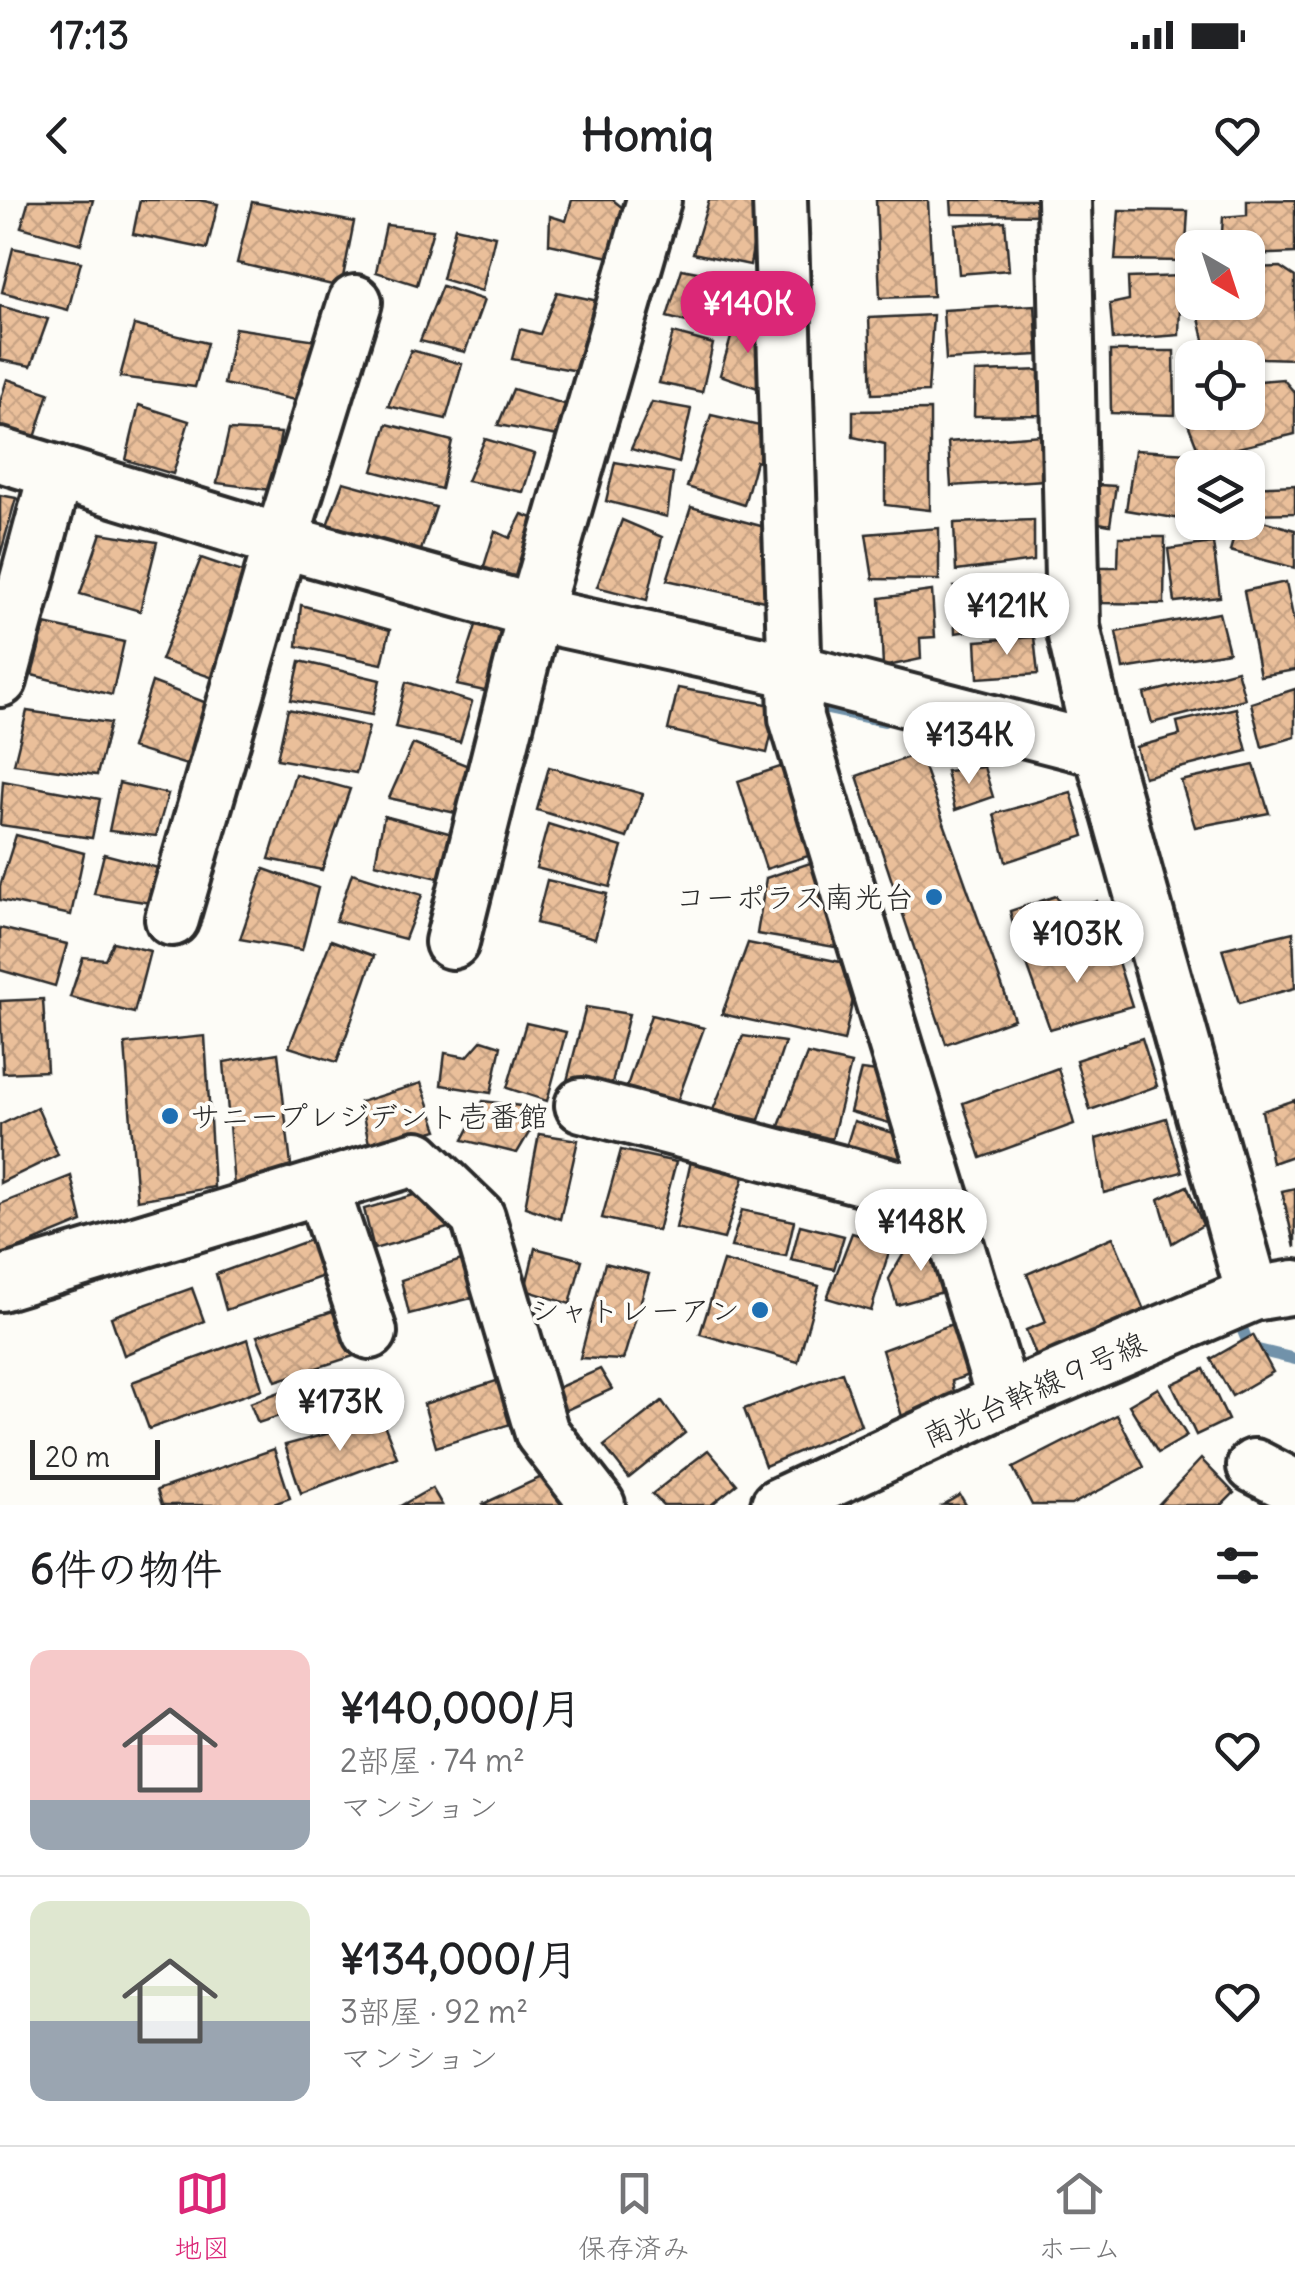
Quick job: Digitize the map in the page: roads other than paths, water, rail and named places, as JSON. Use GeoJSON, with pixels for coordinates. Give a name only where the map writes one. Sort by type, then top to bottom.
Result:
{"type":"FeatureCollection","features":[{"type":"Feature","properties":{"kind":"street"},"geometry":{"type":"LineString","coordinates":[[452,942],[534,614],[654,200]]}},
{"type":"Feature","properties":{"kind":"street"},"geometry":{"type":"LineString","coordinates":[[780,200],[796,718],[1004,1400]]}},
{"type":"Feature","properties":{"kind":"street"},"geometry":{"type":"LineString","coordinates":[[1064,200],[1073,627],[1101,750],[1274,1291]]}},
{"type":"Feature","properties":{"kind":"street"},"geometry":{"type":"LineString","coordinates":[[172,919],[355,302]]}},
{"type":"Feature","properties":{"kind":"street"},"geometry":{"type":"LineString","coordinates":[[0,455],[534,614],[794,671],[1101,750]]}},
{"type":"Feature","properties":{"kind":"street"},"geometry":{"type":"LineString","coordinates":[[0,680],[56,472]]}},
{"type":"Feature","properties":{"kind":"street"},"geometry":{"type":"LineString","coordinates":[[582,1105],[942,1199]]}},
{"type":"Feature","properties":{"kind":"street"},"geometry":{"type":"LineString","coordinates":[[0,1284],[417,1158],[478,1217],[542,1434],[598,1505]]}},
{"type":"Feature","properties":{"kind":"street"},"geometry":{"type":"LineString","coordinates":[[322,1188],[370,1332]]}},
{"type":"Feature","properties":{"kind":"street","name":"南光台幹線９号線"},"geometry":{"type":"LineString","coordinates":[[778,1505],[1004,1400],[1274,1291]]}},
{"type":"Feature","properties":{"kind":"waterway"},"geometry":{"type":"LineString","coordinates":[[813,706],[884,721]]}},
{"type":"Feature","properties":{"kind":"waterway"},"geometry":{"type":"LineString","coordinates":[[1239,1321],[1250,1348],[1295,1359]]}},
{"type":"Feature","properties":{"kind":"place","name":"コーポラス南光台"},"geometry":{"type":"Point","coordinates":[934,897]}},
{"type":"Feature","properties":{"kind":"place","name":"サニープレジデント壱番館"},"geometry":{"type":"Point","coordinates":[170,1116]}},
{"type":"Feature","properties":{"kind":"place","name":"シャトレーアン"},"geometry":{"type":"Point","coordinates":[760,1310]}}]}
